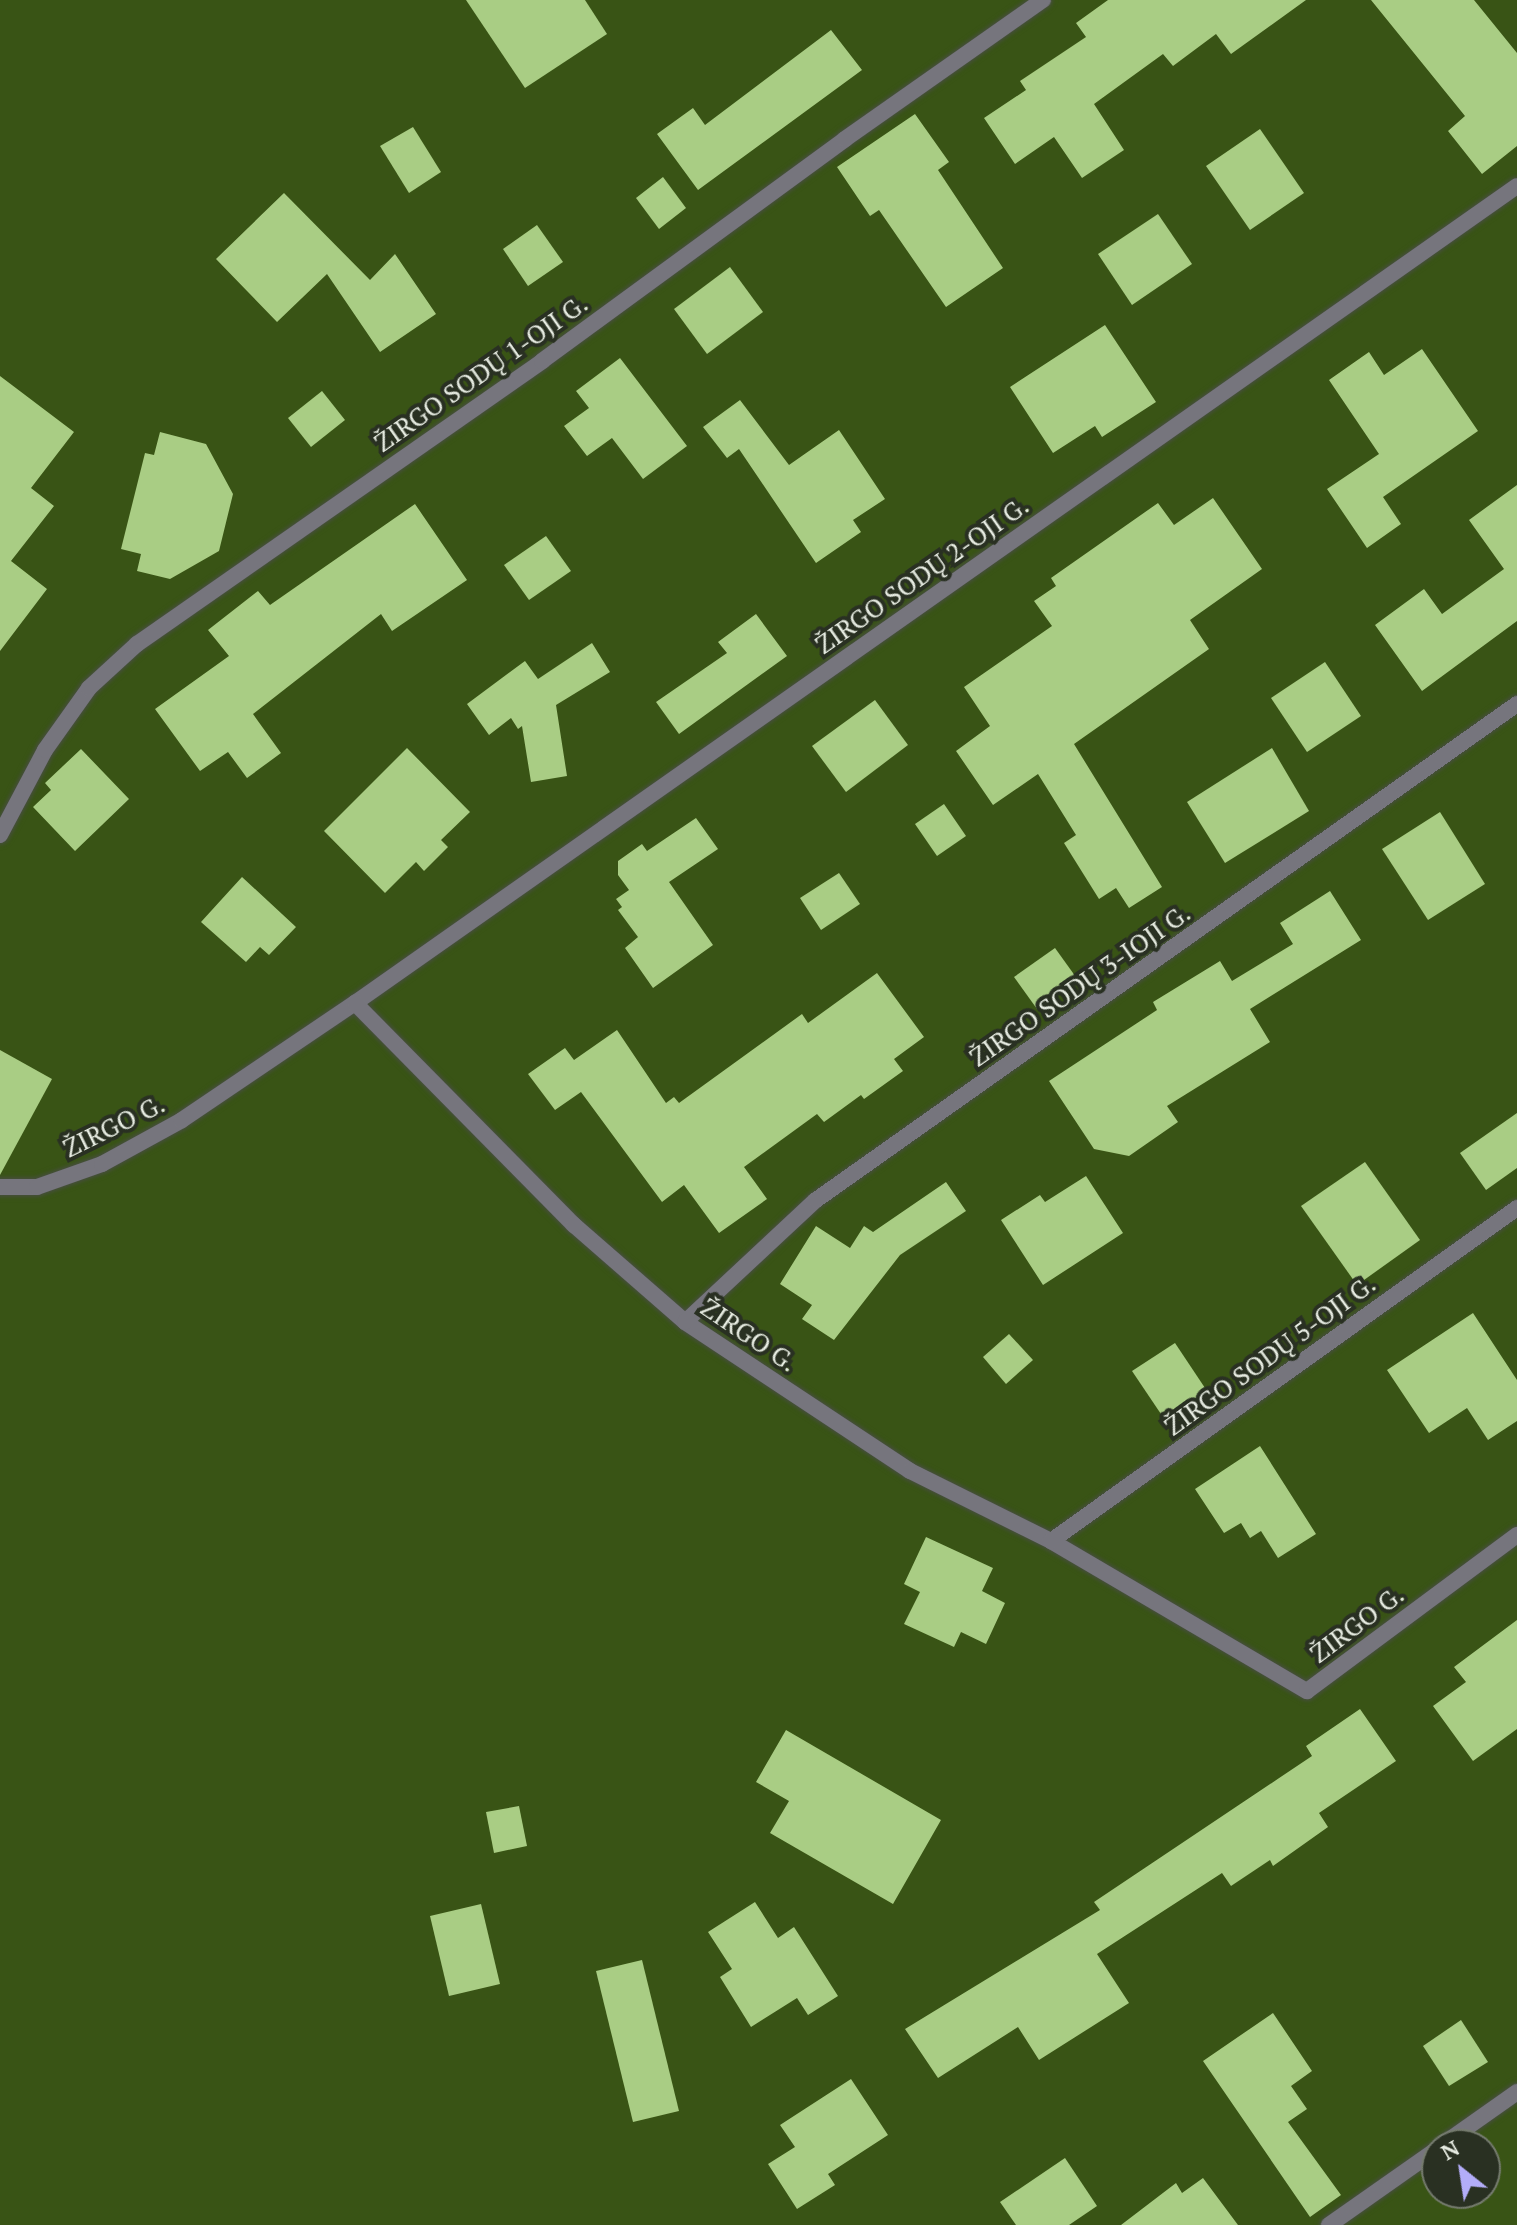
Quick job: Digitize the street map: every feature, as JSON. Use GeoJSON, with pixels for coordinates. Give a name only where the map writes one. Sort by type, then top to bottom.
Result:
{"type":"FeatureCollection","features":[{"type":"Feature","properties":{"kind":"street","name":"ŽIRGO SODŲ 1-OJI G."},"geometry":{"type":"LineString","coordinates":[[0,835],[45,750],[89,688],[137,644],[542,361],[845,139],[1043,0]]}},
{"type":"Feature","properties":{"kind":"street","name":"ŽIRGO SODŲ 2-OJI G."},"geometry":{"type":"LineString","coordinates":[[355,1003],[1517,186]]}},
{"type":"Feature","properties":{"kind":"street","name":"ŽIRGO SODŲ 3-IOJI G."},"geometry":{"type":"LineString","coordinates":[[685,1322],[816,1200],[1517,704]]}},
{"type":"Feature","properties":{"kind":"street","name":"ŽIRGO G."},"geometry":{"type":"LineString","coordinates":[[0,1187],[37,1187],[102,1164],[182,1120],[355,1003],[574,1225],[685,1322],[910,1471],[1051,1541],[1307,1691],[1517,1535]]}},
{"type":"Feature","properties":{"kind":"street","name":"ŽIRGO SODŲ 5-OJI G."},"geometry":{"type":"LineString","coordinates":[[1051,1541],[1517,1208]]}},
{"type":"Feature","properties":{"kind":"street"},"geometry":{"type":"LineString","coordinates":[[1465,2129],[1517,2092]]}},
{"type":"Feature","properties":{"kind":"street"},"geometry":{"type":"LineString","coordinates":[[1329,2225],[1421,2160]]}},
{"type":"Feature","properties":{"kind":"green space"},"geometry":{"type":"Polygon","coordinates":[[[0,0],[1517,0],[1517,2225],[0,2225],[0,0]]]}},
{"type":"Feature","properties":{"kind":"building"},"geometry":{"type":"Polygon","coordinates":[[[466,0],[585,0],[607,34],[525,88],[466,0]]]}},
{"type":"Feature","properties":{"kind":"building"},"geometry":{"type":"Polygon","coordinates":[[[1108,0],[1306,0],[1231,54],[1216,34],[1173,66],[1163,54],[1094,104],[1124,150],[1082,178],[1054,137],[1015,164],[984,118],[1026,90],[1020,81],[1086,37],[1076,23],[1108,0]]]}},
{"type":"Feature","properties":{"kind":"building"},"geometry":{"type":"Polygon","coordinates":[[[1371,0],[1474,0],[1517,53],[1517,146],[1482,174],[1448,131],[1465,116],[1371,0]]]}},
{"type":"Feature","properties":{"kind":"building"},"geometry":{"type":"Polygon","coordinates":[[[831,30],[862,70],[698,190],[657,134],[693,108],[705,125],[831,30]]]}},
{"type":"Feature","properties":{"kind":"building"},"geometry":{"type":"Polygon","coordinates":[[[915,114],[949,162],[938,170],[1003,268],[946,307],[879,210],[870,216],[837,167],[915,114]]]}},
{"type":"Feature","properties":{"kind":"building"},"geometry":{"type":"Polygon","coordinates":[[[413,127],[441,172],[409,193],[380,146],[413,127]]]}},
{"type":"Feature","properties":{"kind":"building"},"geometry":{"type":"Polygon","coordinates":[[[1260,129],[1304,193],[1250,230],[1206,166],[1260,129]]]}},
{"type":"Feature","properties":{"kind":"building"},"geometry":{"type":"Polygon","coordinates":[[[663,177],[686,208],[659,229],[636,198],[663,177]]]}},
{"type":"Feature","properties":{"kind":"building"},"geometry":{"type":"Polygon","coordinates":[[[284,193],[370,280],[395,254],[436,314],[380,352],[327,274],[277,322],[216,259],[284,193]]]}},
{"type":"Feature","properties":{"kind":"building"},"geometry":{"type":"Polygon","coordinates":[[[1158,214],[1192,264],[1132,305],[1098,254],[1158,214]]]}},
{"type":"Feature","properties":{"kind":"building"},"geometry":{"type":"Polygon","coordinates":[[[537,225],[563,262],[528,286],[503,249],[537,225]]]}},
{"type":"Feature","properties":{"kind":"building"},"geometry":{"type":"Polygon","coordinates":[[[730,267],[763,312],[707,354],[674,309],[730,267]]]}},
{"type":"Feature","properties":{"kind":"building"},"geometry":{"type":"Polygon","coordinates":[[[1105,325],[1156,402],[1102,437],[1095,426],[1053,453],[1010,387],[1105,325]]]}},
{"type":"Feature","properties":{"kind":"building"},"geometry":{"type":"Polygon","coordinates":[[[1422,349],[1478,431],[1383,497],[1401,524],[1367,548],[1327,489],[1379,454],[1329,380],[1369,352],[1384,375],[1422,349]]]}},
{"type":"Feature","properties":{"kind":"building"},"geometry":{"type":"Polygon","coordinates":[[[620,358],[687,446],[643,479],[612,438],[587,456],[564,426],[589,408],[576,391],[620,358]]]}},
{"type":"Feature","properties":{"kind":"building"},"geometry":{"type":"Polygon","coordinates":[[[0,376],[74,432],[31,488],[54,506],[11,561],[47,589],[0,651],[0,376]]]}},
{"type":"Feature","properties":{"kind":"building"},"geometry":{"type":"Polygon","coordinates":[[[322,391],[345,420],[311,447],[288,418],[322,391]]]}},
{"type":"Feature","properties":{"kind":"building"},"geometry":{"type":"Polygon","coordinates":[[[740,400],[789,465],[839,430],[885,499],[853,520],[861,532],[816,563],[739,449],[727,458],[703,427],[740,400]]]}},
{"type":"Feature","properties":{"kind":"building"},"geometry":{"type":"Polygon","coordinates":[[[160,432],[206,444],[233,494],[219,551],[170,579],[137,571],[141,554],[121,549],[145,453],[154,455],[160,432]]]}},
{"type":"Feature","properties":{"kind":"building"},"geometry":{"type":"Polygon","coordinates":[[[1517,485],[1517,621],[1422,691],[1375,625],[1424,589],[1442,614],[1504,569],[1469,520],[1517,485]]]}},
{"type":"Feature","properties":{"kind":"building"},"geometry":{"type":"Polygon","coordinates":[[[1213,498],[1262,569],[1190,620],[1209,649],[1074,744],[1162,887],[1129,908],[1116,888],[1099,899],[1064,843],[1076,835],[1038,774],[993,805],[956,751],[990,726],[964,687],[1052,626],[1034,601],[1056,586],[1051,578],[1158,503],[1174,525],[1213,498]]]}},
{"type":"Feature","properties":{"kind":"building"},"geometry":{"type":"Polygon","coordinates":[[[415,504],[467,580],[392,631],[381,614],[253,714],[281,753],[247,778],[228,752],[200,771],[155,709],[229,656],[208,630],[258,591],[270,605],[415,504]]]}},
{"type":"Feature","properties":{"kind":"building"},"geometry":{"type":"Polygon","coordinates":[[[546,536],[571,571],[529,600],[504,565],[546,536]]]}},
{"type":"Feature","properties":{"kind":"building"},"geometry":{"type":"Polygon","coordinates":[[[756,614],[787,656],[679,734],[656,702],[727,653],[718,642],[756,614]]]}},
{"type":"Feature","properties":{"kind":"building"},"geometry":{"type":"Polygon","coordinates":[[[592,643],[610,672],[556,705],[567,776],[531,782],[522,726],[518,729],[511,718],[489,735],[467,704],[525,661],[538,679],[592,643]]]}},
{"type":"Feature","properties":{"kind":"building"},"geometry":{"type":"Polygon","coordinates":[[[1325,662],[1361,716],[1307,752],[1271,698],[1325,662]]]}},
{"type":"Feature","properties":{"kind":"building"},"geometry":{"type":"Polygon","coordinates":[[[875,700],[908,745],[846,792],[812,746],[875,700]]]}},
{"type":"Feature","properties":{"kind":"building"},"geometry":{"type":"Polygon","coordinates":[[[407,748],[470,812],[441,840],[448,847],[424,871],[416,862],[385,893],[324,831],[407,748]]]}},
{"type":"Feature","properties":{"kind":"building"},"geometry":{"type":"Polygon","coordinates":[[[1272,748],[1309,811],[1225,863],[1187,802],[1272,748]]]}},
{"type":"Feature","properties":{"kind":"building"},"geometry":{"type":"Polygon","coordinates":[[[81,749],[129,799],[75,851],[33,807],[51,790],[45,783],[81,749]]]}},
{"type":"Feature","properties":{"kind":"building"},"geometry":{"type":"Polygon","coordinates":[[[944,804],[966,836],[937,856],[915,824],[944,804]]]}},
{"type":"Feature","properties":{"kind":"building"},"geometry":{"type":"Polygon","coordinates":[[[1440,812],[1485,884],[1428,920],[1382,849],[1440,812]]]}},
{"type":"Feature","properties":{"kind":"building"},"geometry":{"type":"Polygon","coordinates":[[[696,818],[718,849],[669,882],[713,945],[653,988],[625,948],[638,937],[618,910],[622,907],[616,899],[629,890],[618,875],[618,861],[642,844],[647,851],[696,818]]]}},
{"type":"Feature","properties":{"kind":"building"},"geometry":{"type":"Polygon","coordinates":[[[839,873],[860,904],[821,930],[800,898],[839,873]]]}},
{"type":"Feature","properties":{"kind":"building"},"geometry":{"type":"Polygon","coordinates":[[[242,877],[296,927],[269,955],[260,947],[246,962],[201,922],[242,877]]]}},
{"type":"Feature","properties":{"kind":"building"},"geometry":{"type":"Polygon","coordinates":[[[1330,891],[1361,940],[1250,1009],[1270,1042],[1167,1106],[1178,1122],[1129,1156],[1094,1149],[1049,1081],[1157,1010],[1153,1002],[1220,961],[1232,981],[1293,944],[1280,923],[1330,891]]]}},
{"type":"Feature","properties":{"kind":"building"},"geometry":{"type":"Polygon","coordinates":[[[1055,948],[1078,980],[1037,1009],[1014,977],[1055,948]]]}},
{"type":"Feature","properties":{"kind":"building"},"geometry":{"type":"Polygon","coordinates":[[[877,973],[924,1037],[894,1059],[903,1071],[864,1099],[861,1095],[824,1122],[817,1114],[744,1167],[767,1199],[719,1233],[684,1185],[662,1202],[581,1092],[555,1110],[528,1074],[565,1048],[574,1060],[617,1030],[666,1103],[674,1097],[679,1103],[802,1014],[808,1023],[877,973]]]}},
{"type":"Feature","properties":{"kind":"building"},"geometry":{"type":"Polygon","coordinates":[[[0,1050],[52,1079],[0,1175],[0,1050]]]}},
{"type":"Feature","properties":{"kind":"building"},"geometry":{"type":"Polygon","coordinates":[[[1517,1113],[1517,1168],[1486,1190],[1460,1153],[1517,1113]]]}},
{"type":"Feature","properties":{"kind":"building"},"geometry":{"type":"Polygon","coordinates":[[[1365,1162],[1420,1240],[1357,1285],[1301,1206],[1365,1162]]]}},
{"type":"Feature","properties":{"kind":"building"},"geometry":{"type":"Polygon","coordinates":[[[1086,1176],[1123,1233],[1043,1285],[1001,1220],[1040,1195],[1045,1202],[1086,1176]]]}},
{"type":"Feature","properties":{"kind":"building"},"geometry":{"type":"Polygon","coordinates":[[[946,1182],[966,1211],[900,1255],[834,1340],[802,1319],[812,1305],[780,1284],[816,1226],[850,1248],[864,1226],[873,1232],[946,1182]]]}},
{"type":"Feature","properties":{"kind":"building"},"geometry":{"type":"Polygon","coordinates":[[[1473,1313],[1517,1380],[1517,1421],[1488,1440],[1467,1408],[1429,1433],[1387,1370],[1473,1313]]]}},
{"type":"Feature","properties":{"kind":"building"},"geometry":{"type":"Polygon","coordinates":[[[1009,1334],[1033,1360],[1006,1384],[983,1357],[1009,1334]]]}},
{"type":"Feature","properties":{"kind":"building"},"geometry":{"type":"Polygon","coordinates":[[[1175,1343],[1209,1394],[1167,1423],[1132,1371],[1175,1343]]]}},
{"type":"Feature","properties":{"kind":"building"},"geometry":{"type":"Polygon","coordinates":[[[1260,1446],[1316,1534],[1278,1558],[1261,1531],[1250,1538],[1241,1523],[1224,1533],[1195,1489],[1260,1446]]]}},
{"type":"Feature","properties":{"kind":"building"},"geometry":{"type":"Polygon","coordinates":[[[926,1537],[993,1568],[982,1591],[1005,1603],[986,1644],[961,1632],[954,1647],[904,1624],[920,1592],[904,1584],[926,1537]]]}},
{"type":"Feature","properties":{"kind":"building"},"geometry":{"type":"Polygon","coordinates":[[[1517,1620],[1517,1729],[1473,1761],[1433,1706],[1466,1682],[1454,1667],[1517,1620]]]}},
{"type":"Feature","properties":{"kind":"building"},"geometry":{"type":"Polygon","coordinates":[[[1360,1709],[1396,1761],[1319,1813],[1328,1827],[1273,1866],[1270,1860],[1231,1886],[1222,1873],[1097,1954],[1129,2003],[1039,2060],[1018,2027],[938,2078],[905,2029],[1100,1910],[1094,1902],[1312,1756],[1306,1746],[1360,1709]]]}},
{"type":"Feature","properties":{"kind":"building"},"geometry":{"type":"Polygon","coordinates":[[[786,1730],[941,1820],[893,1904],[770,1833],[789,1801],[756,1782],[786,1730]]]}},
{"type":"Feature","properties":{"kind":"building"},"geometry":{"type":"Polygon","coordinates":[[[519,1806],[527,1846],[494,1853],[486,1812],[519,1806]]]}},
{"type":"Feature","properties":{"kind":"building"},"geometry":{"type":"Polygon","coordinates":[[[755,1902],[778,1938],[794,1927],[838,1996],[808,2015],[797,1998],[751,2027],[720,1977],[732,1969],[708,1932],[755,1902]]]}},
{"type":"Feature","properties":{"kind":"building"},"geometry":{"type":"Polygon","coordinates":[[[481,1904],[500,1984],[449,1996],[430,1916],[481,1904]]]}},
{"type":"Feature","properties":{"kind":"building"},"geometry":{"type":"Polygon","coordinates":[[[642,1960],[679,2111],[633,2122],[596,1971],[642,1960]]]}},
{"type":"Feature","properties":{"kind":"building"},"geometry":{"type":"Polygon","coordinates":[[[1273,2013],[1312,2071],[1291,2086],[1307,2109],[1288,2122],[1341,2195],[1310,2217],[1203,2061],[1273,2013]]]}},
{"type":"Feature","properties":{"kind":"building"},"geometry":{"type":"Polygon","coordinates":[[[1461,2020],[1488,2062],[1449,2086],[1423,2046],[1461,2020]]]}},
{"type":"Feature","properties":{"kind":"building"},"geometry":{"type":"Polygon","coordinates":[[[851,2079],[888,2135],[828,2174],[835,2185],[797,2209],[768,2164],[795,2147],[780,2125],[851,2079]]]}},
{"type":"Feature","properties":{"kind":"building"},"geometry":{"type":"Polygon","coordinates":[[[1065,2158],[1097,2206],[1069,2225],[1016,2225],[1000,2202],[1065,2158]]]}},
{"type":"Feature","properties":{"kind":"building"},"geometry":{"type":"Polygon","coordinates":[[[1203,2178],[1238,2225],[1121,2225],[1176,2183],[1182,2193],[1203,2178]]]}}]}
